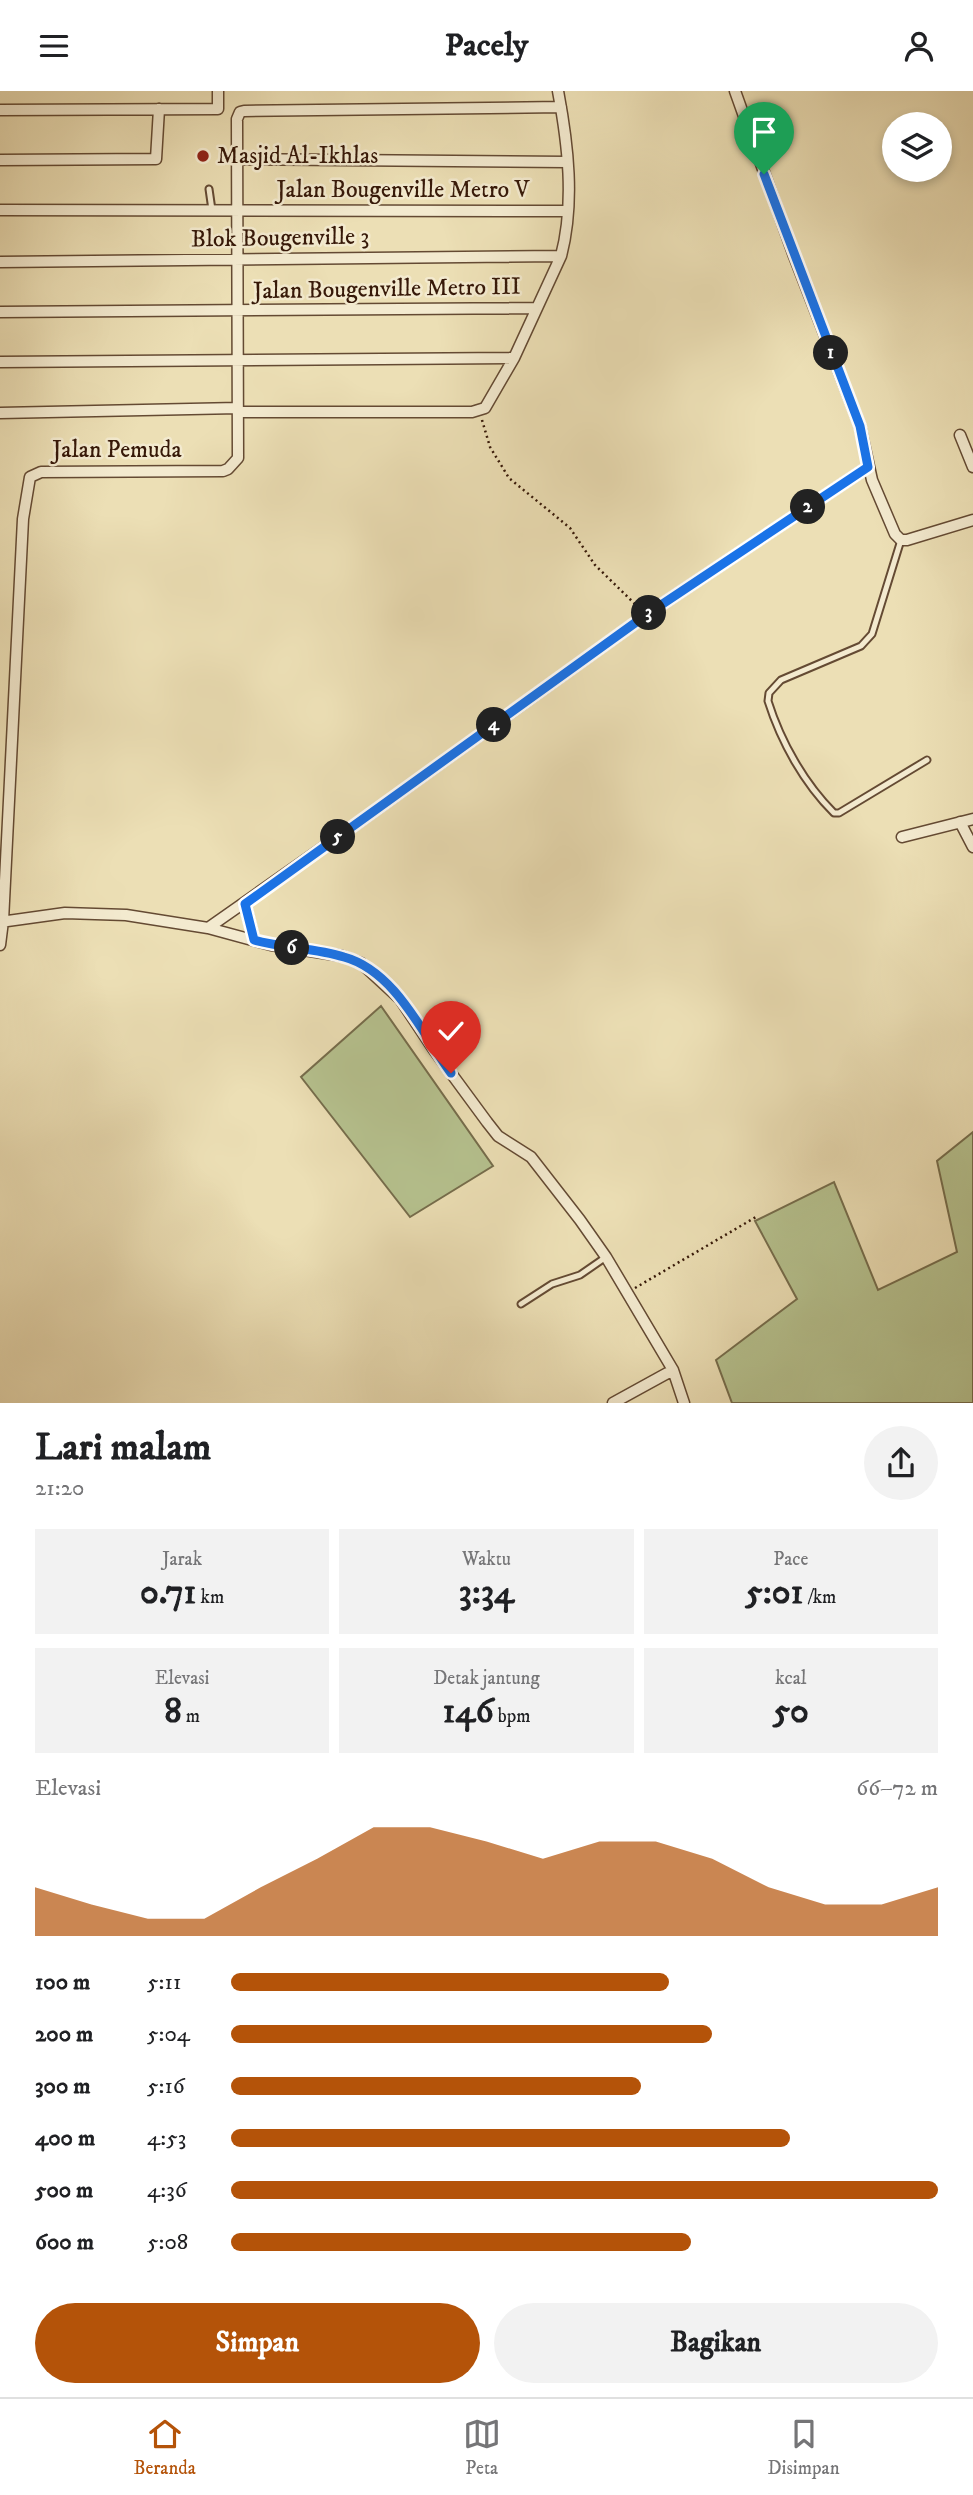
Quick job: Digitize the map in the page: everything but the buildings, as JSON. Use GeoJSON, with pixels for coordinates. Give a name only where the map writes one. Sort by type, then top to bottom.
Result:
{"type":"FeatureCollection","features":[{"type":"Feature","properties":{"kind":"street"},"geometry":{"type":"LineString","coordinates":[[0,110],[218,109],[218,91]]}},
{"type":"Feature","properties":{"kind":"street"},"geometry":{"type":"LineString","coordinates":[[0,413],[480,411],[489,403],[514,358],[561,256],[568,211],[566,139],[558,91]]}},
{"type":"Feature","properties":{"kind":"street"},"geometry":{"type":"LineString","coordinates":[[735,91],[794,257],[860,426],[868,467],[895,534],[901,540],[907,540],[973,520]]}},
{"type":"Feature","properties":{"kind":"street","name":"Jalan Pemuda"},"geometry":{"type":"LineString","coordinates":[[0,945],[23,519],[30,477],[41,472],[228,469],[238,458],[237,119],[240,113],[561,107]]}},
{"type":"Feature","properties":{"kind":"street"},"geometry":{"type":"LineString","coordinates":[[0,160],[156,159],[159,109]]}},
{"type":"Feature","properties":{"kind":"street"},"geometry":{"type":"LineString","coordinates":[[238,159],[567,162]]}},
{"type":"Feature","properties":{"kind":"street","name":"Jalan Bougenville Metro V"},"geometry":{"type":"LineString","coordinates":[[0,210],[568,211]]}},
{"type":"Feature","properties":{"kind":"street","name":"Blok Bougenville 3"},"geometry":{"type":"LineString","coordinates":[[0,262],[561,256]]}},
{"type":"Feature","properties":{"kind":"street","name":"Jalan Bougenville Metro III"},"geometry":{"type":"LineString","coordinates":[[0,312],[537,308]]}},
{"type":"Feature","properties":{"kind":"street"},"geometry":{"type":"LineString","coordinates":[[0,362],[514,358]]}},
{"type":"Feature","properties":{"kind":"street"},"geometry":{"type":"LineString","coordinates":[[960,435],[973,467]]}},
{"type":"Feature","properties":{"kind":"street"},"geometry":{"type":"LineString","coordinates":[[208,928],[646,615],[868,467]]}},
{"type":"Feature","properties":{"kind":"street"},"geometry":{"type":"LineString","coordinates":[[902,837],[973,819]]}},
{"type":"Feature","properties":{"kind":"street"},"geometry":{"type":"LineString","coordinates":[[960,822],[973,847]]}},
{"type":"Feature","properties":{"kind":"street"},"geometry":{"type":"LineString","coordinates":[[245,904],[254,940]]}},
{"type":"Feature","properties":{"kind":"street"},"geometry":{"type":"LineString","coordinates":[[2,921],[46,915],[126,915],[208,928],[254,940],[342,956],[360,963],[378,976],[400,999],[498,1136],[531,1157],[544,1170],[606,1257],[673,1370],[684,1403]]}},
{"type":"Feature","properties":{"kind":"street"},"geometry":{"type":"LineString","coordinates":[[612,1403],[673,1370]]}},
{"type":"Feature","properties":{"kind":"lane"},"geometry":{"type":"LineString","coordinates":[[209,189],[212,211]]}},
{"type":"Feature","properties":{"kind":"lane"},"geometry":{"type":"LineString","coordinates":[[901,540],[868,640],[861,646],[781,680],[769,693],[768,701],[790,753],[834,813],[839,813],[927,760]]}},
{"type":"Feature","properties":{"kind":"lane"},"geometry":{"type":"LineString","coordinates":[[521,1304],[552,1284],[580,1275],[606,1257]]}},
{"type":"Feature","properties":{"kind":"path"},"geometry":{"type":"LineString","coordinates":[[480,411],[490,447],[509,478],[521,491],[570,528],[595,565],[646,615]]}},
{"type":"Feature","properties":{"kind":"path"},"geometry":{"type":"LineString","coordinates":[[626,1293],[757,1217]]}},
{"type":"Feature","properties":{"kind":"green space"},"geometry":{"type":"Polygon","coordinates":[[[381,1006],[493,1166],[410,1217],[301,1077],[381,1006]]]}},
{"type":"Feature","properties":{"kind":"green space"},"geometry":{"type":"Polygon","coordinates":[[[973,1132],[973,1403],[732,1403],[716,1360],[797,1299],[755,1221],[834,1182],[878,1290],[957,1252],[937,1161],[973,1132]]]}},
{"type":"Feature","properties":{"kind":"place","name":"Masjid Al-Ikhlas"},"geometry":{"type":"Point","coordinates":[203,156]}},
{"type":"Feature","properties":{"kind":"route"},"geometry":{"type":"LineString","coordinates":[[451,1073],[400,999],[370,969],[342,956],[254,940],[245,904],[646,615],[868,467],[860,426],[764,174]]}}]}
